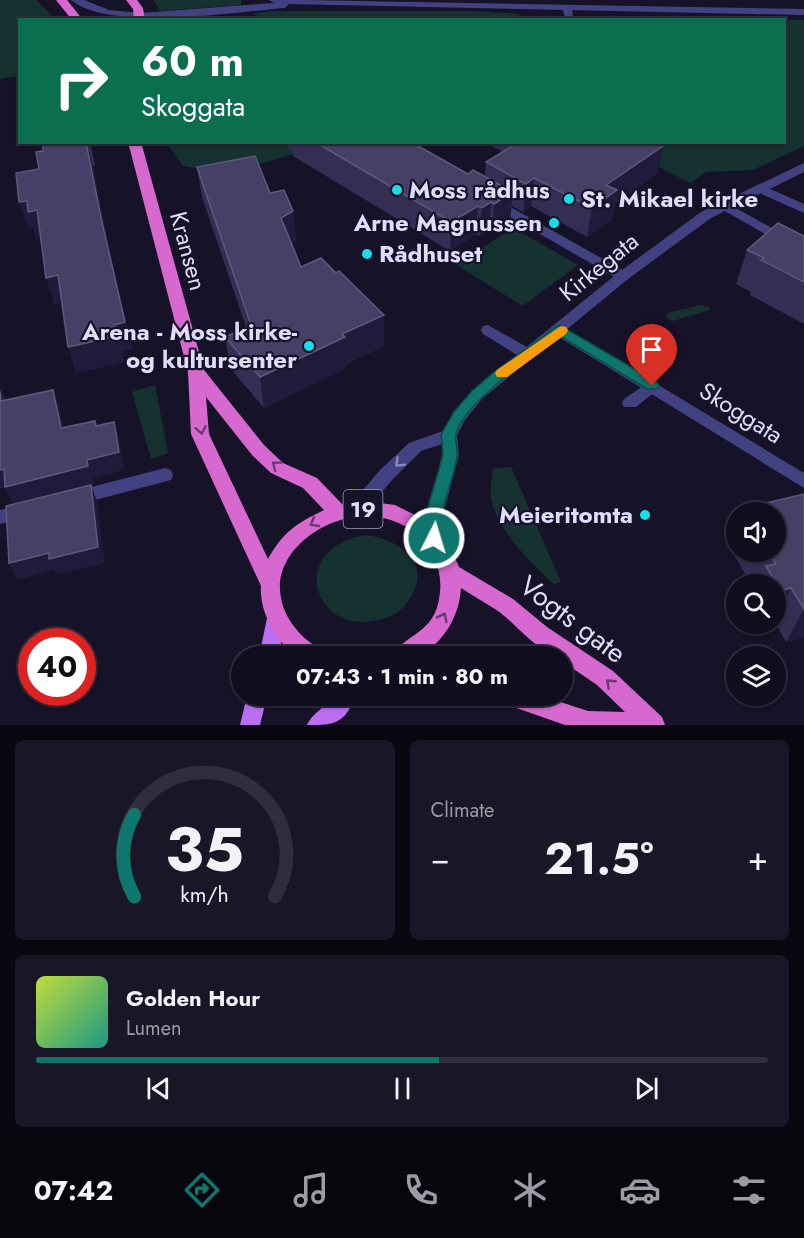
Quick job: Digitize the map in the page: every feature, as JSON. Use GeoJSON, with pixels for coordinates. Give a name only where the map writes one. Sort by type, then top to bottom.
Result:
{"type":"FeatureCollection","features":[{"type":"Feature","properties":{"kind":"highway"},"geometry":{"type":"LineString","coordinates":[[61,0],[76,18]]}},
{"type":"Feature","properties":{"kind":"highway"},"geometry":{"type":"LineString","coordinates":[[131,0],[140,18]]}},
{"type":"Feature","properties":{"kind":"highway","name":"Kransen"},"geometry":{"type":"LineString","coordinates":[[135,144],[196,372],[200,434],[271,585]]}},
{"type":"Feature","properties":{"kind":"highway","name":"Kransen"},"geometry":{"type":"LineString","coordinates":[[196,372],[258,450],[277,468],[310,483],[348,511]]}},
{"type":"Feature","properties":{"kind":"highway","name":"19"},"geometry":{"type":"LineString","coordinates":[[300,646],[290,639],[276,618],[271,602],[271,585],[275,565],[285,547],[300,531],[318,519],[348,511],[379,510],[399,515],[418,525],[434,538],[445,554],[451,572],[452,597],[443,622],[420,646]]}},
{"type":"Feature","properties":{"kind":"highway","name":"Vogts gate"},"geometry":{"type":"LineString","coordinates":[[451,572],[506,605],[540,634],[606,678],[653,724]]}},
{"type":"Feature","properties":{"kind":"highway","name":"Vogts gate"},"geometry":{"type":"LineString","coordinates":[[540,706],[588,722],[653,724]]}},
{"type":"Feature","properties":{"kind":"main road"},"geometry":{"type":"LineString","coordinates":[[271,646],[276,618]]}},
{"type":"Feature","properties":{"kind":"main road"},"geometry":{"type":"LineString","coordinates":[[250,725],[255,706]]}},
{"type":"Feature","properties":{"kind":"main road"},"geometry":{"type":"LineString","coordinates":[[317,725],[338,706]]}},
{"type":"Feature","properties":{"kind":"street"},"geometry":{"type":"LineString","coordinates":[[76,0],[107,13],[140,18],[303,2]]}},
{"type":"Feature","properties":{"kind":"street"},"geometry":{"type":"LineString","coordinates":[[274,0],[567,8],[804,10]]}},
{"type":"Feature","properties":{"kind":"street"},"geometry":{"type":"LineString","coordinates":[[779,0],[804,10]]}},
{"type":"Feature","properties":{"kind":"street"},"geometry":{"type":"LineString","coordinates":[[208,18],[229,11]]}},
{"type":"Feature","properties":{"kind":"street","name":"Kirkegata"},"geometry":{"type":"LineString","coordinates":[[448,435],[459,416],[477,395],[623,276],[706,215],[804,167]]}},
{"type":"Feature","properties":{"kind":"street"},"geometry":{"type":"LineString","coordinates":[[759,188],[804,209]]}},
{"type":"Feature","properties":{"kind":"street"},"geometry":{"type":"LineString","coordinates":[[485,198],[623,276]]}},
{"type":"Feature","properties":{"kind":"street"},"geometry":{"type":"LineString","coordinates":[[725,206],[804,252]]}},
{"type":"Feature","properties":{"kind":"street"},"geometry":{"type":"LineString","coordinates":[[488,330],[527,354]]}},
{"type":"Feature","properties":{"kind":"street","name":"Skoggata"},"geometry":{"type":"LineString","coordinates":[[559,330],[804,482]]}},
{"type":"Feature","properties":{"kind":"street"},"geometry":{"type":"LineString","coordinates":[[630,403],[652,386]]}},
{"type":"Feature","properties":{"kind":"street"},"geometry":{"type":"LineString","coordinates":[[348,511],[416,447],[448,435],[451,455],[435,511],[434,538]]}},
{"type":"Feature","properties":{"kind":"street"},"geometry":{"type":"LineString","coordinates":[[63,501],[165,475]]}},
{"type":"Feature","properties":{"kind":"street"},"geometry":{"type":"LineString","coordinates":[[0,517],[42,507]]}},
{"type":"Feature","properties":{"kind":"green space"},"geometry":{"type":"Polygon","coordinates":[[[0,0],[36,0],[54,18],[18,18],[18,76],[0,79],[0,0]]]}},
{"type":"Feature","properties":{"kind":"green space"},"geometry":{"type":"Polygon","coordinates":[[[154,0],[241,0],[241,5],[160,11],[154,0]]]}},
{"type":"Feature","properties":{"kind":"green space"},"geometry":{"type":"Polygon","coordinates":[[[473,11],[522,14],[514,17],[260,18],[253,13],[473,11]]]}},
{"type":"Feature","properties":{"kind":"green space"},"geometry":{"type":"Polygon","coordinates":[[[786,20],[804,20],[804,146],[753,170],[706,172],[691,183],[612,144],[786,144],[786,20]]]}},
{"type":"Feature","properties":{"kind":"green space"},"geometry":{"type":"Polygon","coordinates":[[[168,144],[296,144],[297,153],[243,169],[222,172],[183,166],[168,144]]]}},
{"type":"Feature","properties":{"kind":"green space"},"geometry":{"type":"Polygon","coordinates":[[[513,228],[578,265],[523,306],[456,265],[513,228]]]}},
{"type":"Feature","properties":{"kind":"green space"},"geometry":{"type":"Polygon","coordinates":[[[701,305],[709,307],[710,310],[672,321],[666,317],[667,313],[701,305]]]}},
{"type":"Feature","properties":{"kind":"green space"},"geometry":{"type":"Polygon","coordinates":[[[155,385],[168,453],[151,459],[132,392],[155,385]]]}},
{"type":"Feature","properties":{"kind":"green space"},"geometry":{"type":"Polygon","coordinates":[[[511,467],[561,582],[554,584],[525,556],[499,521],[491,497],[493,469],[511,467]]]}},
{"type":"Feature","properties":{"kind":"green space"},"geometry":{"type":"Polygon","coordinates":[[[365,535],[392,542],[403,549],[416,568],[418,579],[414,592],[403,608],[396,613],[378,620],[356,622],[338,615],[325,604],[318,589],[318,572],[325,556],[340,543],[365,535]]]}},
{"type":"Feature","properties":{"kind":"building"},"geometry":{"type":"Polygon","coordinates":[[[42,144],[86,144],[125,322],[114,325],[117,336],[68,347],[58,275],[46,278],[37,210],[28,212],[27,201],[19,202],[16,173],[39,169],[36,152],[43,151],[42,144]]]}},
{"type":"Feature","properties":{"kind":"building"},"geometry":{"type":"Polygon","coordinates":[[[318,144],[415,144],[468,174],[473,170],[513,192],[494,204],[491,202],[482,208],[478,206],[451,222],[318,144]]]}},
{"type":"Feature","properties":{"kind":"building"},"geometry":{"type":"Polygon","coordinates":[[[516,144],[660,144],[663,146],[606,185],[617,190],[592,208],[534,178],[526,184],[486,162],[516,144]]]}},
{"type":"Feature","properties":{"kind":"building"},"geometry":{"type":"Polygon","coordinates":[[[255,156],[270,193],[284,190],[293,211],[281,218],[301,267],[321,258],[336,273],[339,271],[384,315],[342,334],[345,337],[260,377],[225,337],[251,325],[197,167],[255,156]]]}},
{"type":"Feature","properties":{"kind":"building"},"geometry":{"type":"Polygon","coordinates":[[[778,223],[804,236],[804,282],[761,260],[764,258],[747,250],[778,223]]]}},
{"type":"Feature","properties":{"kind":"building"},"geometry":{"type":"Polygon","coordinates":[[[53,390],[61,428],[95,421],[96,426],[114,422],[119,452],[87,460],[88,466],[5,487],[4,469],[0,470],[0,391],[1,401],[53,390]]]}},
{"type":"Feature","properties":{"kind":"building"},"geometry":{"type":"Polygon","coordinates":[[[91,485],[98,547],[49,559],[49,553],[9,563],[6,506],[91,485]]]}},
{"type":"Feature","properties":{"kind":"building"},"geometry":{"type":"Polygon","coordinates":[[[804,494],[804,609],[791,588],[786,590],[786,574],[771,574],[766,566],[776,564],[775,562],[786,562],[786,502],[770,502],[804,494]]]}},
{"type":"Feature","properties":{"kind":"slow traffic"},"geometry":{"type":"LineString","coordinates":[[502,373],[561,330]]}},
{"type":"Feature","properties":{"kind":"place","name":"Moss rådhus"},"geometry":{"type":"Point","coordinates":[397,190]}},
{"type":"Feature","properties":{"kind":"place","name":"St. Mikael kirke"},"geometry":{"type":"Point","coordinates":[569,199]}},
{"type":"Feature","properties":{"kind":"place","name":"Arne Magnussen"},"geometry":{"type":"Point","coordinates":[554,223]}},
{"type":"Feature","properties":{"kind":"place","name":"Rådhuset"},"geometry":{"type":"Point","coordinates":[367,254]}},
{"type":"Feature","properties":{"kind":"place","name":"Arena - Moss kirke- og kultursenter"},"geometry":{"type":"Point","coordinates":[309,346]}},
{"type":"Feature","properties":{"kind":"place","name":"Meieritomta"},"geometry":{"type":"Point","coordinates":[645,515]}},
{"type":"Feature","properties":{"kind":"route"},"geometry":{"type":"LineString","coordinates":[[434,538],[435,511],[451,455],[448,435],[459,416],[499,375],[559,330],[652,386]]}}]}
